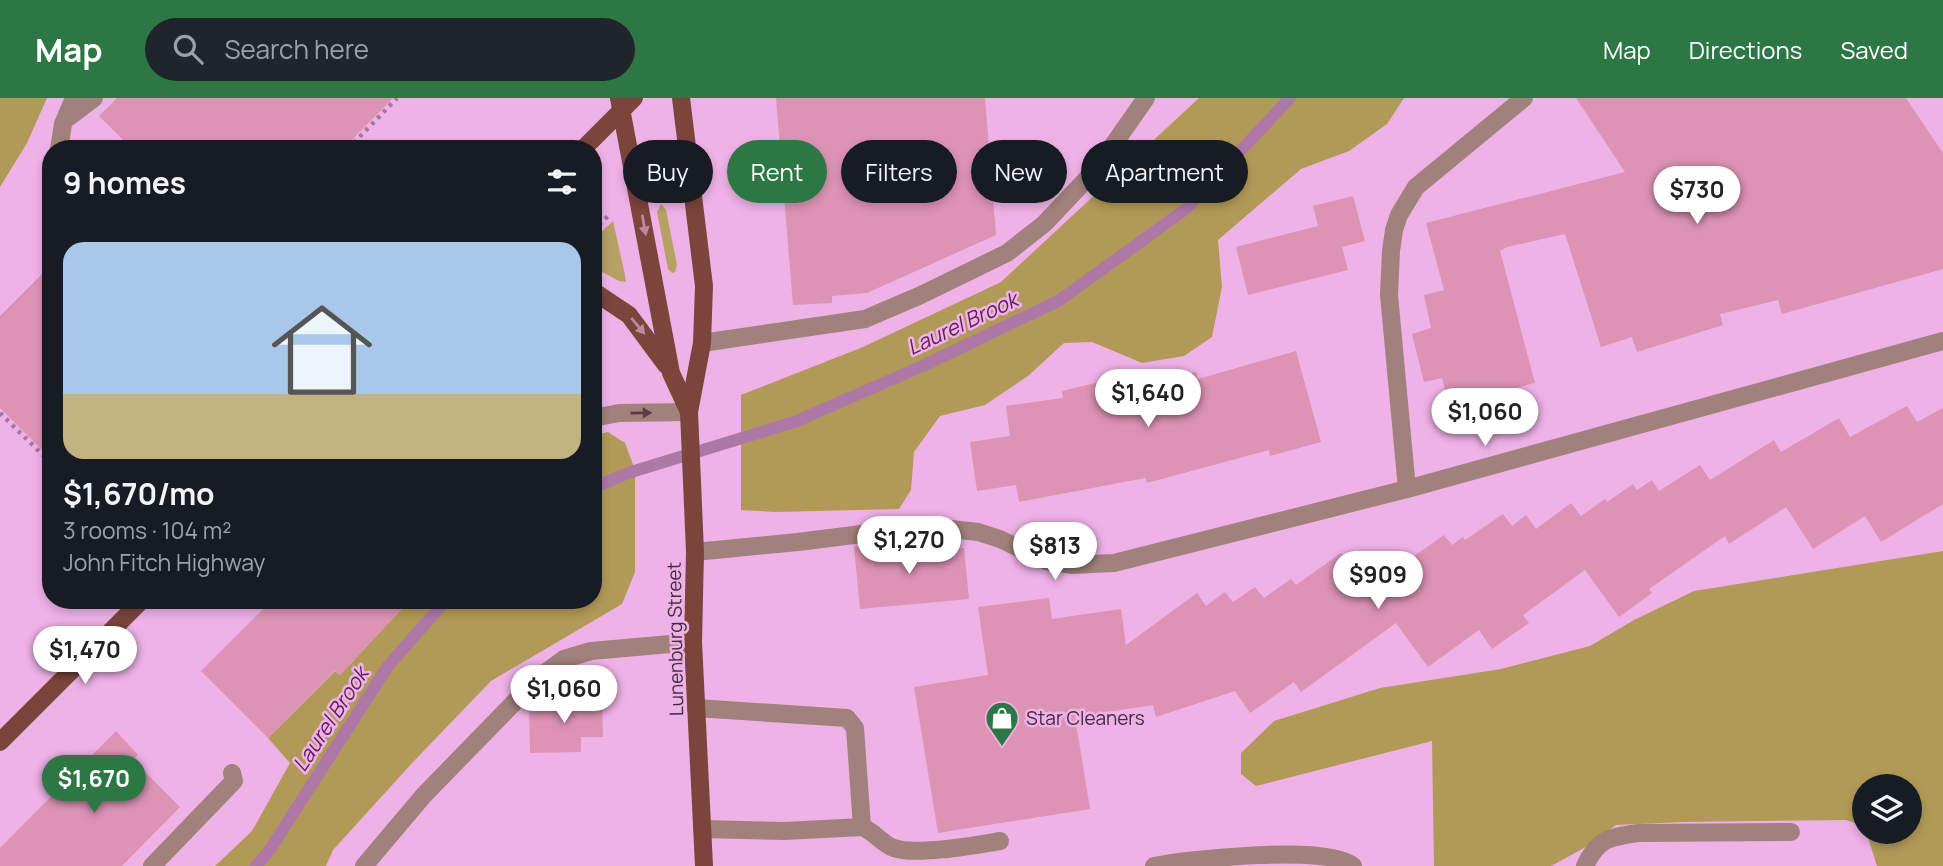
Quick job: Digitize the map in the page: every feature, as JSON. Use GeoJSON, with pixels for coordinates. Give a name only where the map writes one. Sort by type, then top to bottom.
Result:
{"type":"FeatureCollection","features":[{"type":"Feature","properties":{"kind":"main road","name":"Lunenburg Street"},"geometry":{"type":"LineString","coordinates":[[681,98],[704,286],[702,343],[690,412],[695,552],[693,642],[704,866]]}},
{"type":"Feature","properties":{"kind":"main road","name":"Lunenburg Street"},"geometry":{"type":"LineString","coordinates":[[624,102],[671,373],[690,412]]}},
{"type":"Feature","properties":{"kind":"main road"},"geometry":{"type":"LineString","coordinates":[[591,140],[624,102]]}},
{"type":"Feature","properties":{"kind":"main road"},"geometry":{"type":"LineString","coordinates":[[602,297],[629,316],[671,373]]}},
{"type":"Feature","properties":{"kind":"main road"},"geometry":{"type":"LineString","coordinates":[[3,734],[133,609]]}},
{"type":"Feature","properties":{"kind":"street"},"geometry":{"type":"LineString","coordinates":[[60,140],[63,124],[74,98]]}},
{"type":"Feature","properties":{"kind":"street"},"geometry":{"type":"LineString","coordinates":[[63,124],[94,98]]}},
{"type":"Feature","properties":{"kind":"street"},"geometry":{"type":"LineString","coordinates":[[702,343],[865,319],[1007,253],[1044,224],[1097,168],[1146,98]]}},
{"type":"Feature","properties":{"kind":"street"},"geometry":{"type":"LineString","coordinates":[[1406,489],[1389,295],[1394,230],[1399,215],[1416,187],[1524,98]]}},
{"type":"Feature","properties":{"kind":"street"},"geometry":{"type":"LineString","coordinates":[[695,552],[925,526],[978,532],[1000,539],[1046,561],[1094,565],[1114,563],[1406,489],[1943,341]]}},
{"type":"Feature","properties":{"kind":"street"},"geometry":{"type":"LineString","coordinates":[[602,416],[619,413],[690,412]]}},
{"type":"Feature","properties":{"kind":"street"},"geometry":{"type":"LineString","coordinates":[[364,866],[424,795],[538,678],[564,659],[591,651],[693,642]]}},
{"type":"Feature","properties":{"kind":"street"},"geometry":{"type":"LineString","coordinates":[[696,708],[847,718],[855,728],[862,827]]}},
{"type":"Feature","properties":{"kind":"street"},"geometry":{"type":"LineString","coordinates":[[152,866],[234,780],[232,773]]}},
{"type":"Feature","properties":{"kind":"street"},"geometry":{"type":"LineString","coordinates":[[702,829],[784,831],[862,827],[873,831],[889,845],[901,850],[941,849],[1000,841]]}},
{"type":"Feature","properties":{"kind":"street"},"geometry":{"type":"LineString","coordinates":[[1585,866],[1596,845],[1614,836],[1638,832],[1791,832]]}},
{"type":"Feature","properties":{"kind":"street"},"geometry":{"type":"LineString","coordinates":[[1154,866],[1202,858],[1311,855],[1338,858],[1353,866]]}},
{"type":"Feature","properties":{"kind":"path"},"geometry":{"type":"LineString","coordinates":[[357,140],[397,98]]}},
{"type":"Feature","properties":{"kind":"path"},"geometry":{"type":"LineString","coordinates":[[602,222],[611,213]]}},
{"type":"Feature","properties":{"kind":"path"},"geometry":{"type":"LineString","coordinates":[[0,413],[42,454]]}},
{"type":"Feature","properties":{"kind":"shaded area"},"geometry":{"type":"Polygon","coordinates":[[[0,98],[47,98],[27,143],[0,187],[0,98]]]}},
{"type":"Feature","properties":{"kind":"shaded area"},"geometry":{"type":"Polygon","coordinates":[[[1199,98],[1404,98],[1387,124],[1349,151],[1301,169],[1218,240],[1222,287],[1212,337],[1184,356],[1142,363],[1092,342],[1064,343],[1028,376],[985,405],[940,416],[914,452],[911,490],[899,509],[776,512],[741,510],[741,395],[863,347],[1001,282],[1086,203],[1248,203],[1248,140],[1154,140],[1199,98]]]}},
{"type":"Feature","properties":{"kind":"shaded area"},"geometry":{"type":"Polygon","coordinates":[[[661,204],[666,210],[677,265],[672,273],[668,269],[657,212],[661,204]]]}},
{"type":"Feature","properties":{"kind":"shaded area"},"geometry":{"type":"Polygon","coordinates":[[[613,221],[626,282],[602,272],[602,231],[613,221]]]}},
{"type":"Feature","properties":{"kind":"shaded area"},"geometry":{"type":"Polygon","coordinates":[[[608,432],[625,443],[635,470],[635,572],[622,604],[491,681],[333,850],[326,866],[215,866],[252,831],[290,763],[268,738],[335,671],[340,675],[402,609],[602,609],[602,434],[608,432]]]}},
{"type":"Feature","properties":{"kind":"shaded area"},"geometry":{"type":"Polygon","coordinates":[[[1943,551],[1943,866],[1877,866],[1870,844],[1922,844],[1922,774],[1852,774],[1852,822],[1684,822],[1616,825],[1584,848],[1551,866],[1434,866],[1432,741],[1256,786],[1241,774],[1241,753],[1274,721],[1380,688],[1501,669],[1590,646],[1634,620],[1694,591],[1943,551]]]}},
{"type":"Feature","properties":{"kind":"building"},"geometry":{"type":"Polygon","coordinates":[[[117,98],[393,98],[352,140],[123,140],[99,116],[117,98]]]}},
{"type":"Feature","properties":{"kind":"building"},"geometry":{"type":"Polygon","coordinates":[[[776,98],[985,98],[988,140],[971,140],[971,203],[993,203],[996,235],[867,293],[832,296],[832,303],[793,305],[785,203],[827,203],[827,140],[779,140],[776,98]]]}},
{"type":"Feature","properties":{"kind":"building"},"geometry":{"type":"Polygon","coordinates":[[[1576,98],[1906,98],[1943,153],[1943,269],[1782,314],[1778,300],[1720,314],[1723,325],[1637,352],[1632,337],[1601,347],[1565,234],[1507,247],[1500,251],[1535,383],[1449,405],[1442,378],[1424,382],[1412,334],[1431,328],[1424,295],[1444,290],[1426,223],[1625,172],[1576,98]]]}},
{"type":"Feature","properties":{"kind":"building"},"geometry":{"type":"Polygon","coordinates":[[[1353,196],[1365,241],[1342,247],[1348,270],[1248,295],[1236,247],[1318,226],[1313,206],[1353,196]]]}},
{"type":"Feature","properties":{"kind":"building"},"geometry":{"type":"Polygon","coordinates":[[[42,274],[42,450],[0,408],[0,316],[42,274]]]}},
{"type":"Feature","properties":{"kind":"building"},"geometry":{"type":"Polygon","coordinates":[[[1296,351],[1321,442],[1270,456],[1269,450],[1147,483],[1145,478],[1019,502],[1016,485],[977,491],[970,442],[1010,436],[1006,406],[1063,398],[1062,391],[1141,372],[1144,385],[1196,372],[1198,379],[1296,351]]]}},
{"type":"Feature","properties":{"kind":"building"},"geometry":{"type":"Polygon","coordinates":[[[1907,406],[1917,422],[1943,408],[1943,504],[1881,542],[1865,516],[1813,549],[1786,507],[1729,544],[1725,536],[1649,589],[1652,593],[1619,617],[1585,570],[1523,615],[1529,623],[1492,649],[1479,630],[1428,667],[1396,623],[1301,692],[1294,682],[1250,713],[1235,691],[1156,717],[1153,705],[1075,717],[1090,809],[938,833],[914,687],[988,675],[978,607],[1049,598],[1052,619],[1121,609],[1126,645],[1197,593],[1206,606],[1225,592],[1233,602],[1255,587],[1264,598],[1291,579],[1296,585],[1341,553],[1353,570],[1376,553],[1386,566],[1399,557],[1404,563],[1444,535],[1452,545],[1463,537],[1465,540],[1503,514],[1512,526],[1526,515],[1536,529],[1571,503],[1581,516],[1633,484],[1637,490],[1652,480],[1659,491],[1700,465],[1710,480],[1774,440],[1781,452],[1839,418],[1850,437],[1907,406]]]}},
{"type":"Feature","properties":{"kind":"building"},"geometry":{"type":"Polygon","coordinates":[[[909,541],[910,553],[964,548],[969,599],[860,609],[854,547],[909,541]]]}},
{"type":"Feature","properties":{"kind":"building"},"geometry":{"type":"Polygon","coordinates":[[[263,609],[402,609],[340,675],[335,670],[268,738],[201,671],[263,609]]]}},
{"type":"Feature","properties":{"kind":"building"},"geometry":{"type":"Polygon","coordinates":[[[602,700],[603,737],[581,737],[581,752],[530,753],[529,704],[532,701],[602,700]]]}},
{"type":"Feature","properties":{"kind":"building"},"geometry":{"type":"Polygon","coordinates":[[[116,731],[138,755],[133,760],[180,807],[122,866],[0,866],[0,848],[116,731]]]}},
{"type":"Feature","properties":{"kind":"waterway","name":"Laurel Brook"},"geometry":{"type":"LineString","coordinates":[[602,484],[628,473],[797,421],[929,363],[1060,300],[1187,208],[1290,98]]}},
{"type":"Feature","properties":{"kind":"waterway","name":"Laurel Brook"},"geometry":{"type":"LineString","coordinates":[[256,866],[269,851],[388,666],[438,609]]}},
{"type":"Feature","properties":{"kind":"place","name":"Star Cleaners"},"geometry":{"type":"Point","coordinates":[1002,748]}}]}
